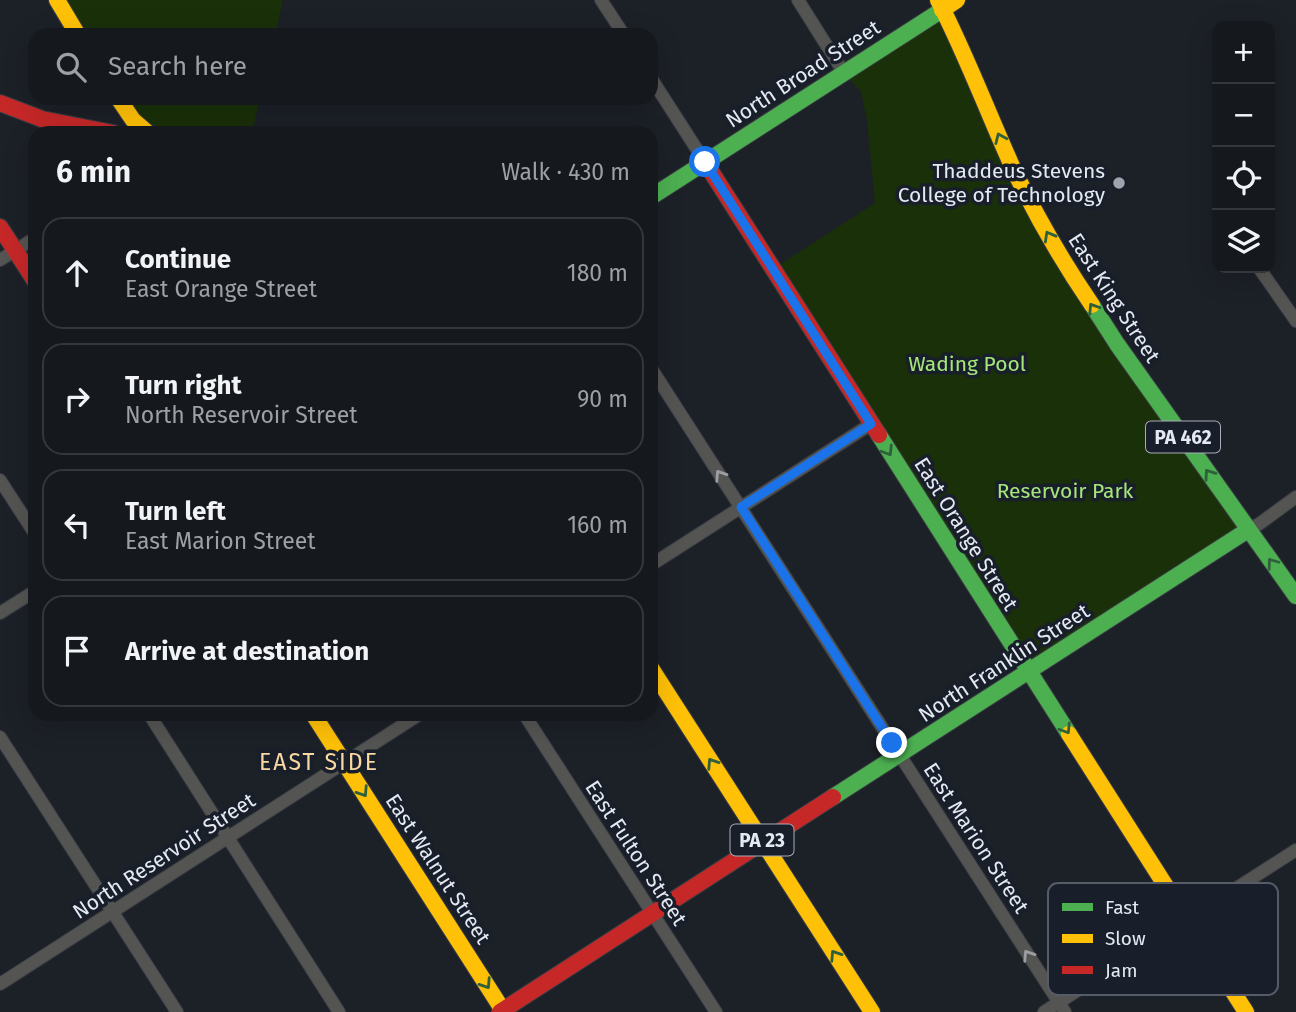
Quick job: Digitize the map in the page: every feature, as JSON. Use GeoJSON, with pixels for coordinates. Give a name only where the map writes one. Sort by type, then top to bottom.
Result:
{"type":"FeatureCollection","features":[{"type":"Feature","properties":{"kind":"main road"},"geometry":{"type":"LineString","coordinates":[[57,0],[74,28]]}},
{"type":"Feature","properties":{"kind":"main road","name":"North Broad Street"},"geometry":{"type":"LineString","coordinates":[[658,192],[844,73],[940,5],[957,0]]}},
{"type":"Feature","properties":{"kind":"main road","name":"East King Street"},"geometry":{"type":"LineString","coordinates":[[940,5],[959,40],[1012,165],[1069,271],[1111,335],[1296,596]]}},
{"type":"Feature","properties":{"kind":"main road"},"geometry":{"type":"LineString","coordinates":[[0,103],[42,119],[78,126]]}},
{"type":"Feature","properties":{"kind":"main road"},"geometry":{"type":"LineString","coordinates":[[123,105],[140,126]]}},
{"type":"Feature","properties":{"kind":"main road","name":"East Orange Street"},"geometry":{"type":"LineString","coordinates":[[705,162],[1163,883]]}},
{"type":"Feature","properties":{"kind":"main road"},"geometry":{"type":"LineString","coordinates":[[0,227],[28,270]]}},
{"type":"Feature","properties":{"kind":"main road","name":"North Franklin Street"},"geometry":{"type":"LineString","coordinates":[[503,1011],[1248,530]]}},
{"type":"Feature","properties":{"kind":"main road","name":"PA 23"},"geometry":{"type":"LineString","coordinates":[[658,679],[872,1012]]}},
{"type":"Feature","properties":{"kind":"main road","name":"East Walnut Street"},"geometry":{"type":"LineString","coordinates":[[317,721],[503,1011]]}},
{"type":"Feature","properties":{"kind":"main road","name":"East Orange Street"},"geometry":{"type":"LineString","coordinates":[[1235,995],[1246,1012]]}},
{"type":"Feature","properties":{"kind":"street"},"geometry":{"type":"LineString","coordinates":[[601,0],[619,28]]}},
{"type":"Feature","properties":{"kind":"street"},"geometry":{"type":"LineString","coordinates":[[798,0],[844,73]]}},
{"type":"Feature","properties":{"kind":"street","name":"East Orange Street"},"geometry":{"type":"LineString","coordinates":[[658,89],[705,162]]}},
{"type":"Feature","properties":{"kind":"street"},"geometry":{"type":"LineString","coordinates":[[0,260],[28,243]]}},
{"type":"Feature","properties":{"kind":"street"},"geometry":{"type":"LineString","coordinates":[[1262,273],[1296,321]]}},
{"type":"Feature","properties":{"kind":"street","name":"East Marion Street"},"geometry":{"type":"LineString","coordinates":[[658,379],[1048,985]]}},
{"type":"Feature","properties":{"kind":"street"},"geometry":{"type":"LineString","coordinates":[[658,560],[871,424]]}},
{"type":"Feature","properties":{"kind":"street"},"geometry":{"type":"LineString","coordinates":[[0,480],[28,523]]}},
{"type":"Feature","properties":{"kind":"street"},"geometry":{"type":"LineString","coordinates":[[1248,530],[1296,497]]}},
{"type":"Feature","properties":{"kind":"street"},"geometry":{"type":"LineString","coordinates":[[0,613],[28,595]]}},
{"type":"Feature","properties":{"kind":"street"},"geometry":{"type":"LineString","coordinates":[[153,721],[339,1012]]}},
{"type":"Feature","properties":{"kind":"street","name":"North Reservoir Street"},"geometry":{"type":"LineString","coordinates":[[0,984],[409,721]]}},
{"type":"Feature","properties":{"kind":"street","name":"East Fulton Street"},"geometry":{"type":"LineString","coordinates":[[529,721],[716,1012]]}},
{"type":"Feature","properties":{"kind":"street"},"geometry":{"type":"LineString","coordinates":[[0,737],[177,1012]]}},
{"type":"Feature","properties":{"kind":"street"},"geometry":{"type":"LineString","coordinates":[[1245,883],[1296,850]]}},
{"type":"Feature","properties":{"kind":"street"},"geometry":{"type":"LineString","coordinates":[[1044,1012],[1062,1007],[1079,995]]}},
{"type":"Feature","properties":{"kind":"green space"},"geometry":{"type":"Polygon","coordinates":[[[67,0],[283,0],[277,28],[83,28],[67,0]]]}},
{"type":"Feature","properties":{"kind":"green space","name":"Reservoir Park"},"geometry":{"type":"Polygon","coordinates":[[[942,10],[1012,165],[1248,530],[1029,672],[773,269],[875,203],[867,120],[861,92],[844,73],[942,10]]]}},
{"type":"Feature","properties":{"kind":"green space"},"geometry":{"type":"Polygon","coordinates":[[[128,105],[258,105],[254,126],[152,126],[128,105]]]}},
{"type":"Feature","properties":{"kind":"traffic: fast"},"geometry":{"type":"LineString","coordinates":[[658,193],[942,10]]}},
{"type":"Feature","properties":{"kind":"traffic: fast"},"geometry":{"type":"LineString","coordinates":[[1092,305],[1296,596]]}},
{"type":"Feature","properties":{"kind":"traffic: fast"},"geometry":{"type":"LineString","coordinates":[[879,435],[1069,734]]}},
{"type":"Feature","properties":{"kind":"traffic: fast"},"geometry":{"type":"LineString","coordinates":[[833,797],[1248,530]]}},
{"type":"Feature","properties":{"kind":"traffic: slow"},"geometry":{"type":"LineString","coordinates":[[57,0],[74,28]]}},
{"type":"Feature","properties":{"kind":"traffic: slow"},"geometry":{"type":"LineString","coordinates":[[938,0],[1021,184],[1092,305]]}},
{"type":"Feature","properties":{"kind":"traffic: slow"},"geometry":{"type":"LineString","coordinates":[[942,10],[957,0]]}},
{"type":"Feature","properties":{"kind":"traffic: slow"},"geometry":{"type":"LineString","coordinates":[[123,105],[140,126]]}},
{"type":"Feature","properties":{"kind":"traffic: slow"},"geometry":{"type":"LineString","coordinates":[[658,679],[872,1012]]}},
{"type":"Feature","properties":{"kind":"traffic: slow"},"geometry":{"type":"LineString","coordinates":[[317,721],[504,1012]]}},
{"type":"Feature","properties":{"kind":"traffic: slow"},"geometry":{"type":"LineString","coordinates":[[1069,734],[1164,883]]}},
{"type":"Feature","properties":{"kind":"traffic: slow"},"geometry":{"type":"LineString","coordinates":[[1235,995],[1246,1012]]}},
{"type":"Feature","properties":{"kind":"traffic: jam"},"geometry":{"type":"LineString","coordinates":[[0,103],[42,119],[78,126]]}},
{"type":"Feature","properties":{"kind":"traffic: jam"},"geometry":{"type":"LineString","coordinates":[[705,162],[879,435]]}},
{"type":"Feature","properties":{"kind":"traffic: jam"},"geometry":{"type":"LineString","coordinates":[[0,227],[28,270]]}},
{"type":"Feature","properties":{"kind":"traffic: jam"},"geometry":{"type":"LineString","coordinates":[[500,1012],[833,797]]}},
{"type":"Feature","properties":{"kind":"place","name":"Thaddeus Stevens College of Technology"},"geometry":{"type":"Point","coordinates":[1119,183]}},
{"type":"Feature","properties":{"kind":"district","name":"EAST SIDE"},"geometry":{"type":"Point","coordinates":[319,762]}},
{"type":"Feature","properties":{"kind":"route"},"geometry":{"type":"LineString","coordinates":[[705,162],[871,424],[741,507],[892,743]]}},
{"type":"Feature","properties":{"kind":"park label","name":"Wading Pool"},"geometry":{"type":"Point","coordinates":[967,364]}}]}
